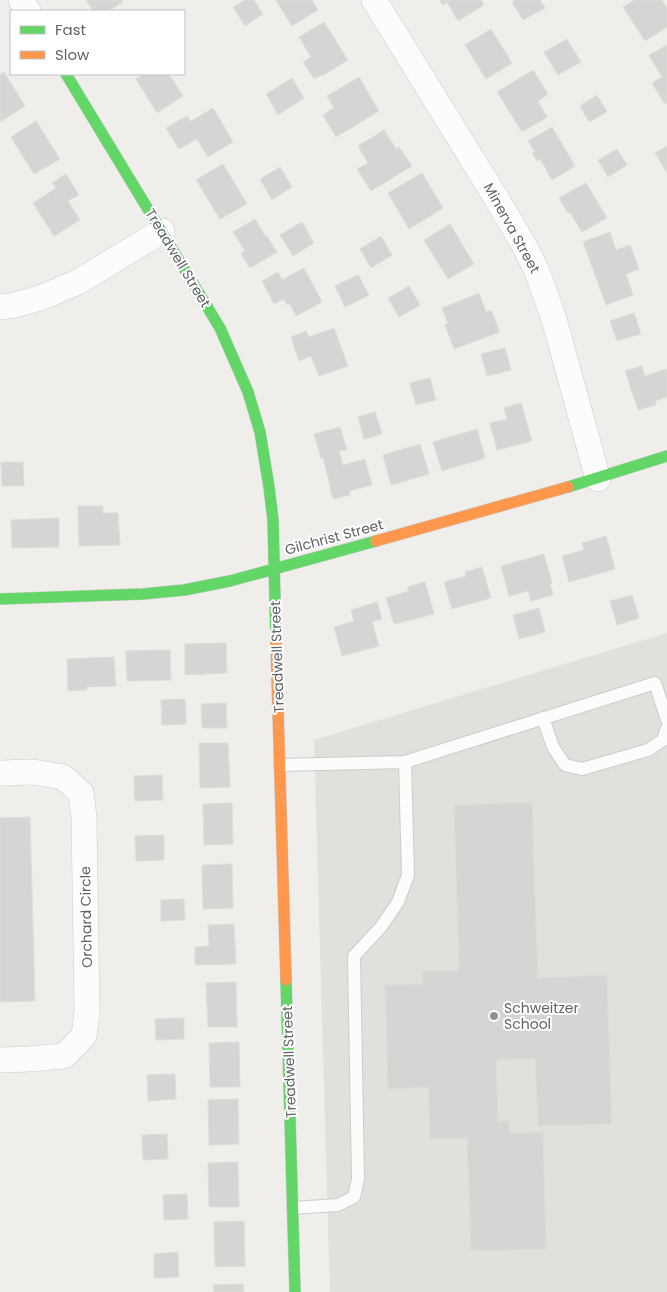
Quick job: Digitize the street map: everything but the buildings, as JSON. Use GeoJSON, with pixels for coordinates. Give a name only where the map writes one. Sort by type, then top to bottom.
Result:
{"type":"FeatureCollection","features":[{"type":"Feature","properties":{"kind":"street","name":"Minerva Street"},"geometry":{"type":"LineString","coordinates":[[374,0],[498,201],[537,271],[554,319],[598,479]]}},
{"type":"Feature","properties":{"kind":"street","name":"Treadwell Street"},"geometry":{"type":"LineString","coordinates":[[67,75],[220,328],[250,400],[260,432],[269,475],[273,520],[296,1292]]}},
{"type":"Feature","properties":{"kind":"street"},"geometry":{"type":"LineString","coordinates":[[0,307],[40,298],[78,282],[162,231]]}},
{"type":"Feature","properties":{"kind":"street","name":"Gilchrist Street"},"geometry":{"type":"LineString","coordinates":[[0,599],[151,593],[184,590],[230,581],[598,479],[667,456]]}},
{"type":"Feature","properties":{"kind":"street","name":"Orchard Circle"},"geometry":{"type":"LineString","coordinates":[[0,773],[33,772],[63,777],[81,793],[84,817],[87,1012],[84,1036],[64,1056],[30,1060],[0,1060]]}},
{"type":"Feature","properties":{"kind":"lane"},"geometry":{"type":"LineString","coordinates":[[280,766],[405,762],[656,683],[667,720]]}},
{"type":"Feature","properties":{"kind":"lane"},"geometry":{"type":"LineString","coordinates":[[544,718],[553,746],[565,766],[582,769],[648,750],[663,740],[667,728]]}},
{"type":"Feature","properties":{"kind":"lane"},"geometry":{"type":"LineString","coordinates":[[293,1208],[338,1205],[354,1197],[358,1179],[354,956],[381,927],[398,902],[408,875],[405,762]]}},
{"type":"Feature","properties":{"kind":"shaded area","name":"Schweitzer School"},"geometry":{"type":"Polygon","coordinates":[[[667,633],[667,1292],[330,1292],[314,740],[667,633]]]}},
{"type":"Feature","properties":{"kind":"traffic: fast"},"geometry":{"type":"LineString","coordinates":[[67,75],[220,328],[248,392],[260,432],[273,520],[276,642]]}},
{"type":"Feature","properties":{"kind":"traffic: fast"},"geometry":{"type":"LineString","coordinates":[[568,487],[667,456]]}},
{"type":"Feature","properties":{"kind":"traffic: fast"},"geometry":{"type":"LineString","coordinates":[[0,599],[143,594],[184,590],[230,581],[376,541]]}},
{"type":"Feature","properties":{"kind":"traffic: fast"},"geometry":{"type":"LineString","coordinates":[[286,980],[295,1292]]}},
{"type":"Feature","properties":{"kind":"traffic: slow"},"geometry":{"type":"LineString","coordinates":[[376,541],[568,487]]}},
{"type":"Feature","properties":{"kind":"traffic: slow"},"geometry":{"type":"LineString","coordinates":[[276,642],[286,980]]}},
{"type":"Feature","properties":{"kind":"place","name":"Schweitzer School"},"geometry":{"type":"Point","coordinates":[494,1016]}}]}
